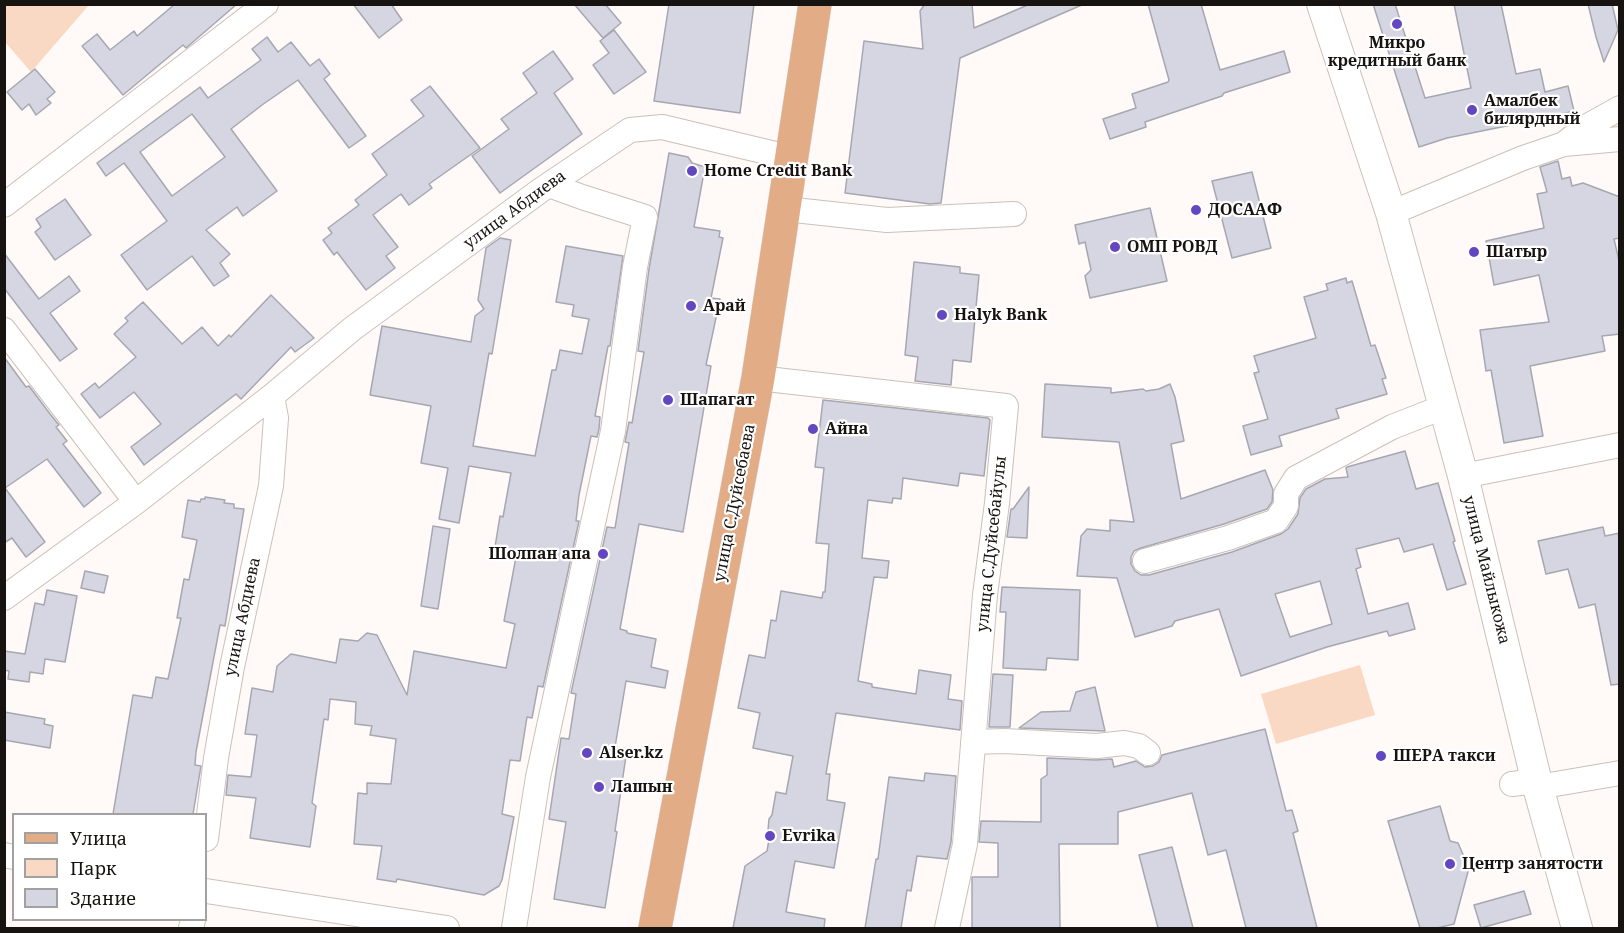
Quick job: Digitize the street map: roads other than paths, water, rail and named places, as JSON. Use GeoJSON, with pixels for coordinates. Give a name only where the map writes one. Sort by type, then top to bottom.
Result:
{"type":"FeatureCollection","features":[{"type":"Feature","properties":{"kind":"main road","name":"улица С.Дуйсебаева"},"geometry":{"type":"LineString","coordinates":[[655,928],[758,378],[815,4]]}},
{"type":"Feature","properties":{"kind":"street"},"geometry":{"type":"LineString","coordinates":[[4,205],[266,4]]}},
{"type":"Feature","properties":{"kind":"street","name":"улица Майлыкожа"},"geometry":{"type":"LineString","coordinates":[[1322,4],[1391,213],[1463,476],[1529,784],[1577,928]]}},
{"type":"Feature","properties":{"kind":"street"},"geometry":{"type":"LineString","coordinates":[[1564,144],[1584,128],[1620,108]]}},
{"type":"Feature","properties":{"kind":"street","name":"улица Абдиева"},"geometry":{"type":"LineString","coordinates":[[4,598],[136,502],[272,396],[352,329],[549,185],[630,130],[662,127],[792,158]]}},
{"type":"Feature","properties":{"kind":"street"},"geometry":{"type":"LineString","coordinates":[[1391,213],[1523,158],[1564,144],[1620,139]]}},
{"type":"Feature","properties":{"kind":"street"},"geometry":{"type":"LineString","coordinates":[[514,928],[538,777],[613,431],[635,267],[645,217],[549,185]]}},
{"type":"Feature","properties":{"kind":"street"},"geometry":{"type":"LineString","coordinates":[[785,209],[887,220],[951,209],[1014,214]]}},
{"type":"Feature","properties":{"kind":"street"},"geometry":{"type":"LineString","coordinates":[[4,330],[136,502]]}},
{"type":"Feature","properties":{"kind":"street","name":"улица С.Дуйсебайулы"},"geometry":{"type":"LineString","coordinates":[[758,378],[1006,406],[985,595],[965,844],[947,928]]}},
{"type":"Feature","properties":{"kind":"street","name":"улица Абдиева"},"geometry":{"type":"LineString","coordinates":[[207,831],[216,758],[232,667],[271,486],[276,418],[272,396]]}},
{"type":"Feature","properties":{"kind":"street"},"geometry":{"type":"LineString","coordinates":[[1145,561],[1228,538],[1276,521],[1286,506],[1286,494],[1296,478],[1392,427],[1443,407]]}},
{"type":"Feature","properties":{"kind":"street"},"geometry":{"type":"LineString","coordinates":[[1463,476],[1620,445]]}},
{"type":"Feature","properties":{"kind":"street"},"geometry":{"type":"LineString","coordinates":[[973,742],[1004,741],[1097,746],[1124,743],[1139,746],[1148,753]]}},
{"type":"Feature","properties":{"kind":"street"},"geometry":{"type":"LineString","coordinates":[[1529,784],[1620,773]]}},
{"type":"Feature","properties":{"kind":"street"},"geometry":{"type":"LineString","coordinates":[[207,891],[447,928]]}},
{"type":"Feature","properties":{"kind":"place","name":"Микро кредитный банк"},"geometry":{"type":"Point","coordinates":[1397,24]}},
{"type":"Feature","properties":{"kind":"place","name":"Амалбек билярдный"},"geometry":{"type":"Point","coordinates":[1472,110]}},
{"type":"Feature","properties":{"kind":"place","name":"Home Credit Bank"},"geometry":{"type":"Point","coordinates":[692,171]}},
{"type":"Feature","properties":{"kind":"place","name":"ДОСААФ"},"geometry":{"type":"Point","coordinates":[1196,210]}},
{"type":"Feature","properties":{"kind":"place","name":"ОМП РОВД"},"geometry":{"type":"Point","coordinates":[1115,247]}},
{"type":"Feature","properties":{"kind":"place","name":"Шатыр"},"geometry":{"type":"Point","coordinates":[1474,252]}},
{"type":"Feature","properties":{"kind":"place","name":"Арай"},"geometry":{"type":"Point","coordinates":[691,306]}},
{"type":"Feature","properties":{"kind":"place","name":"Halyk Bank"},"geometry":{"type":"Point","coordinates":[942,315]}},
{"type":"Feature","properties":{"kind":"place","name":"Шапагат"},"geometry":{"type":"Point","coordinates":[668,400]}},
{"type":"Feature","properties":{"kind":"place","name":"Айна"},"geometry":{"type":"Point","coordinates":[813,429]}},
{"type":"Feature","properties":{"kind":"place","name":"Шолпан апа"},"geometry":{"type":"Point","coordinates":[603,554]}},
{"type":"Feature","properties":{"kind":"place","name":"Alser.kz"},"geometry":{"type":"Point","coordinates":[587,753]}},
{"type":"Feature","properties":{"kind":"place","name":"ШЕРА такси"},"geometry":{"type":"Point","coordinates":[1381,756]}},
{"type":"Feature","properties":{"kind":"place","name":"Лашын"},"geometry":{"type":"Point","coordinates":[599,787]}},
{"type":"Feature","properties":{"kind":"place","name":"Evrika"},"geometry":{"type":"Point","coordinates":[770,836]}},
{"type":"Feature","properties":{"kind":"place","name":"Центр занятости"},"geometry":{"type":"Point","coordinates":[1450,864]}}]}
